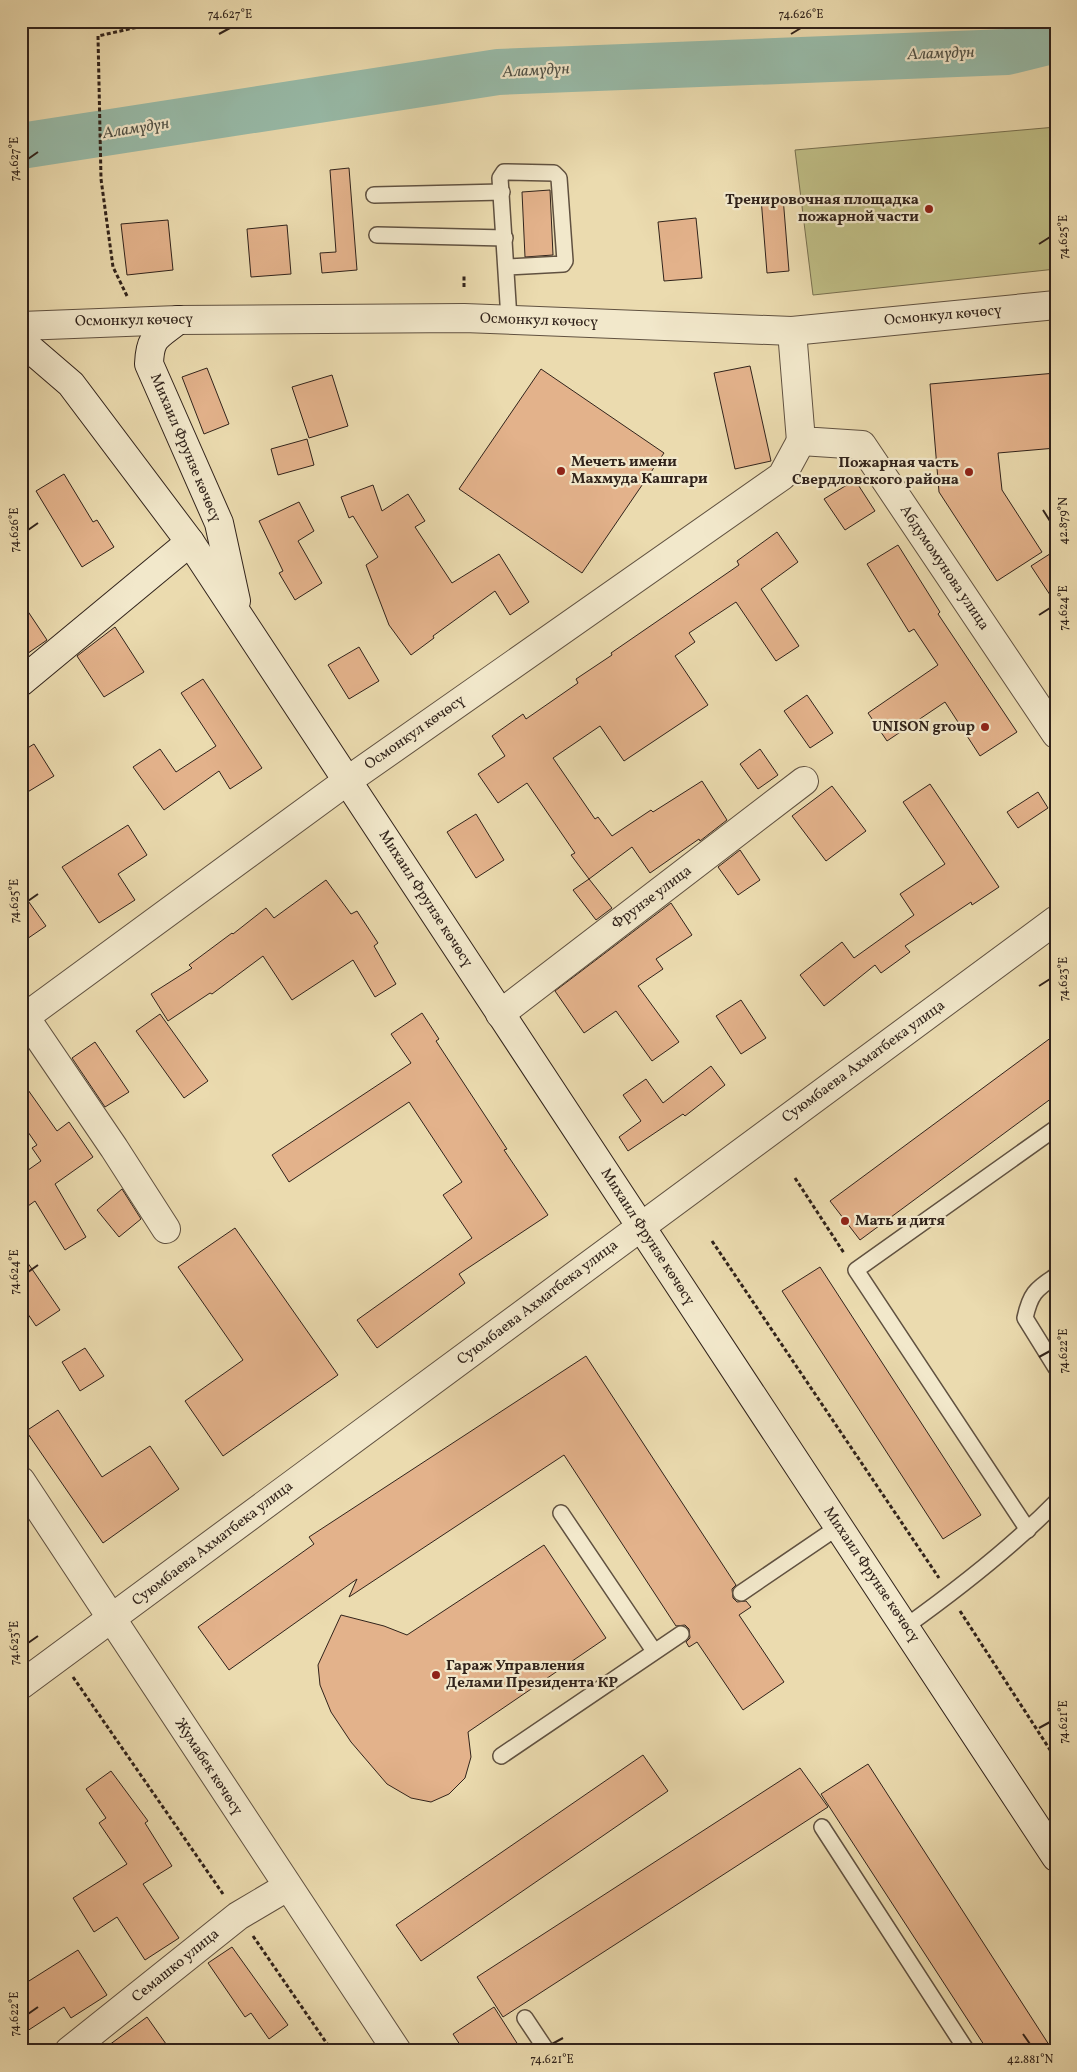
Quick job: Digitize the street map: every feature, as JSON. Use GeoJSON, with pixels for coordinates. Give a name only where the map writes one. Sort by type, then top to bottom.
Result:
{"type":"FeatureCollection","features":[{"type":"Feature","properties":{"kind":"street","name":"Осмонкул көчөсү"},"geometry":{"type":"LineString","coordinates":[[21,326],[178,320],[464,318],[792,331],[1056,306]]}},
{"type":"Feature","properties":{"kind":"street","name":"Михаил Фрунзе көчөсү"},"geometry":{"type":"LineString","coordinates":[[178,320],[153,340],[150,346],[149,364],[219,523],[240,617]]}},
{"type":"Feature","properties":{"kind":"street"},"geometry":{"type":"LineString","coordinates":[[792,331],[801,441]]}},
{"type":"Feature","properties":{"kind":"street","name":"Михаил Фрунзе көчөсү"},"geometry":{"type":"LineString","coordinates":[[21,341],[71,384],[190,542],[1056,1857]]}},
{"type":"Feature","properties":{"kind":"street","name":"Осмонкул көчөсү"},"geometry":{"type":"LineString","coordinates":[[23,1018],[347,781],[782,476],[801,441]]}},
{"type":"Feature","properties":{"kind":"street","name":"Абдумомунова улица"},"geometry":{"type":"LineString","coordinates":[[801,441],[862,445],[1056,734]]}},
{"type":"Feature","properties":{"kind":"street"},"geometry":{"type":"LineString","coordinates":[[21,682],[190,542]]}},
{"type":"Feature","properties":{"kind":"street","name":"Фрунзе улица"},"geometry":{"type":"LineString","coordinates":[[500,1014],[804,781]]}},
{"type":"Feature","properties":{"kind":"street","name":"Суюмбаева Ахматбека улица"},"geometry":{"type":"LineString","coordinates":[[21,1685],[1056,920]]}},
{"type":"Feature","properties":{"kind":"street"},"geometry":{"type":"LineString","coordinates":[[23,1018],[114,1148],[166,1229]]}},
{"type":"Feature","properties":{"kind":"street","name":"Жумабек көчөсү"},"geometry":{"type":"LineString","coordinates":[[21,1481],[287,1887],[397,2051]]}},
{"type":"Feature","properties":{"kind":"street","name":"Семашко улица"},"geometry":{"type":"LineString","coordinates":[[69,2051],[238,1916],[287,1887]]}},
{"type":"Feature","properties":{"kind":"lane"},"geometry":{"type":"LineString","coordinates":[[506,268],[563,264],[565,261],[560,178],[554,173],[504,172],[500,178],[509,319]]}},
{"type":"Feature","properties":{"kind":"lane"},"geometry":{"type":"LineString","coordinates":[[374,195],[502,192]]}},
{"type":"Feature","properties":{"kind":"lane"},"geometry":{"type":"LineString","coordinates":[[377,235],[505,238]]}},
{"type":"Feature","properties":{"kind":"lane"},"geometry":{"type":"LineString","coordinates":[[1028,1530],[856,1270],[1056,1128]]}},
{"type":"Feature","properties":{"kind":"lane"},"geometry":{"type":"LineString","coordinates":[[1056,1276],[1043,1284],[1030,1299],[1025,1318],[1056,1368]]}},
{"type":"Feature","properties":{"kind":"lane"},"geometry":{"type":"LineString","coordinates":[[905,1627],[950,1594],[1028,1530],[1056,1502]]}},
{"type":"Feature","properties":{"kind":"lane"},"geometry":{"type":"LineString","coordinates":[[561,1512],[654,1651]]}},
{"type":"Feature","properties":{"kind":"lane"},"geometry":{"type":"LineString","coordinates":[[741,1593],[838,1527]]}},
{"type":"Feature","properties":{"kind":"lane"},"geometry":{"type":"LineString","coordinates":[[501,1756],[681,1634]]}},
{"type":"Feature","properties":{"kind":"lane"},"geometry":{"type":"LineString","coordinates":[[822,1827],[967,2051]]}},
{"type":"Feature","properties":{"kind":"lane"},"geometry":{"type":"LineString","coordinates":[[525,2018],[547,2051]]}},
{"type":"Feature","properties":{"kind":"path"},"geometry":{"type":"LineString","coordinates":[[140,321],[113,268],[101,179],[98,36],[165,21]]}},
{"type":"Feature","properties":{"kind":"path"},"geometry":{"type":"LineString","coordinates":[[464,275],[464,287]]}},
{"type":"Feature","properties":{"kind":"path"},"geometry":{"type":"LineString","coordinates":[[795,1178],[856,1270]]}},
{"type":"Feature","properties":{"kind":"path"},"geometry":{"type":"LineString","coordinates":[[712,1241],[950,1594],[1056,1759]]}},
{"type":"Feature","properties":{"kind":"path"},"geometry":{"type":"LineString","coordinates":[[71,1674],[226,1899]]}},
{"type":"Feature","properties":{"kind":"path"},"geometry":{"type":"LineString","coordinates":[[251,1934],[332,2051]]}},
{"type":"Feature","properties":{"kind":"shaded area","name":"Тренировочная площадка пожарной части"},"geometry":{"type":"Polygon","coordinates":[[[1056,127],[1056,269],[813,295],[795,150],[1056,127]]]}},
{"type":"Feature","properties":{"kind":"building"},"geometry":{"type":"Polygon","coordinates":[[[349,168],[357,270],[322,273],[320,253],[336,252],[330,170],[349,168]]]}},
{"type":"Feature","properties":{"kind":"building"},"geometry":{"type":"Polygon","coordinates":[[[550,190],[553,255],[525,257],[522,192],[550,190]]]}},
{"type":"Feature","properties":{"kind":"building"},"geometry":{"type":"Polygon","coordinates":[[[783,197],[789,271],[767,273],[761,198],[783,197]]]}},
{"type":"Feature","properties":{"kind":"building"},"geometry":{"type":"Polygon","coordinates":[[[696,218],[702,278],[664,281],[658,222],[696,218]]]}},
{"type":"Feature","properties":{"kind":"building"},"geometry":{"type":"Polygon","coordinates":[[[168,220],[173,270],[127,275],[121,224],[168,220]]]}},
{"type":"Feature","properties":{"kind":"building"},"geometry":{"type":"Polygon","coordinates":[[[287,225],[291,274],[251,277],[247,229],[287,225]]]}},
{"type":"Feature","properties":{"kind":"building"},"geometry":{"type":"Polygon","coordinates":[[[750,366],[771,461],[735,469],[714,373],[750,366]]]}},
{"type":"Feature","properties":{"kind":"building"},"geometry":{"type":"Polygon","coordinates":[[[207,368],[229,424],[204,434],[182,377],[207,368]]]}},
{"type":"Feature","properties":{"kind":"building","name":"Мечеть имени Махмуда Кашгари"},"geometry":{"type":"Polygon","coordinates":[[[541,369],[664,453],[582,573],[459,489],[541,369]]]}},
{"type":"Feature","properties":{"kind":"building","name":"Пожарная часть Свердловского района"},"geometry":{"type":"Polygon","coordinates":[[[1056,373],[1056,448],[998,453],[1002,490],[1042,552],[997,581],[939,492],[930,384],[1056,373]]]}},
{"type":"Feature","properties":{"kind":"building"},"geometry":{"type":"Polygon","coordinates":[[[332,375],[348,426],[309,438],[292,387],[332,375]]]}},
{"type":"Feature","properties":{"kind":"building"},"geometry":{"type":"Polygon","coordinates":[[[307,439],[314,465],[278,475],[271,449],[307,439]]]}},
{"type":"Feature","properties":{"kind":"building"},"geometry":{"type":"Polygon","coordinates":[[[64,474],[93,522],[97,520],[114,547],[82,567],[36,491],[64,474]]]}},
{"type":"Feature","properties":{"kind":"building"},"geometry":{"type":"Polygon","coordinates":[[[855,480],[875,511],[845,530],[824,499],[855,480]]]}},
{"type":"Feature","properties":{"kind":"building"},"geometry":{"type":"Polygon","coordinates":[[[373,485],[382,511],[408,494],[425,521],[415,527],[452,583],[499,554],[529,602],[510,615],[495,591],[433,636],[434,638],[411,655],[389,625],[366,565],[378,557],[353,516],[349,518],[341,497],[373,485]]]}},
{"type":"Feature","properties":{"kind":"building"},"geometry":{"type":"Polygon","coordinates":[[[299,502],[314,531],[298,541],[322,583],[295,600],[279,573],[283,571],[259,521],[299,502]]]}},
{"type":"Feature","properties":{"kind":"building"},"geometry":{"type":"Polygon","coordinates":[[[777,532],[798,562],[761,589],[799,646],[776,661],[736,602],[689,633],[695,642],[675,656],[708,705],[624,761],[600,726],[553,758],[595,819],[598,817],[612,836],[651,810],[653,812],[702,781],[727,820],[700,841],[699,839],[650,873],[632,847],[589,879],[571,855],[575,853],[527,783],[498,803],[478,774],[505,756],[492,736],[523,714],[526,719],[578,683],[576,679],[739,565],[737,561],[777,532]]]}},
{"type":"Feature","properties":{"kind":"building"},"geometry":{"type":"Polygon","coordinates":[[[898,545],[940,612],[938,614],[1017,732],[980,756],[945,702],[887,741],[868,713],[938,665],[914,629],[909,632],[867,564],[898,545]]]}},
{"type":"Feature","properties":{"kind":"building"},"geometry":{"type":"Polygon","coordinates":[[[1056,550],[1056,604],[1031,566],[1056,550]]]}},
{"type":"Feature","properties":{"kind":"building"},"geometry":{"type":"Polygon","coordinates":[[[21,601],[47,640],[21,658],[21,601]]]}},
{"type":"Feature","properties":{"kind":"building"},"geometry":{"type":"Polygon","coordinates":[[[115,627],[144,672],[104,697],[77,656],[115,627]]]}},
{"type":"Feature","properties":{"kind":"building"},"geometry":{"type":"Polygon","coordinates":[[[359,647],[379,681],[349,699],[328,665],[359,647]]]}},
{"type":"Feature","properties":{"kind":"building"},"geometry":{"type":"Polygon","coordinates":[[[203,679],[262,768],[230,789],[219,771],[164,810],[133,767],[160,749],[176,772],[216,746],[181,693],[203,679]]]}},
{"type":"Feature","properties":{"kind":"building"},"geometry":{"type":"Polygon","coordinates":[[[807,695],[833,733],[810,748],[784,711],[807,695]]]}},
{"type":"Feature","properties":{"kind":"building"},"geometry":{"type":"Polygon","coordinates":[[[34,744],[54,776],[21,796],[21,752],[34,744]]]}},
{"type":"Feature","properties":{"kind":"building"},"geometry":{"type":"Polygon","coordinates":[[[760,749],[778,775],[758,789],[740,764],[760,749]]]}},
{"type":"Feature","properties":{"kind":"building"},"geometry":{"type":"Polygon","coordinates":[[[930,784],[999,887],[972,905],[971,902],[905,946],[910,952],[881,973],[875,965],[824,1006],[800,975],[842,942],[854,958],[914,915],[900,894],[945,864],[903,802],[930,784]]]}},
{"type":"Feature","properties":{"kind":"building"},"geometry":{"type":"Polygon","coordinates":[[[832,786],[866,831],[826,861],[792,816],[832,786]]]}},
{"type":"Feature","properties":{"kind":"building"},"geometry":{"type":"Polygon","coordinates":[[[1038,792],[1048,808],[1018,828],[1007,812],[1038,792]]]}},
{"type":"Feature","properties":{"kind":"building"},"geometry":{"type":"Polygon","coordinates":[[[476,814],[504,860],[476,878],[447,832],[476,814]]]}},
{"type":"Feature","properties":{"kind":"building"},"geometry":{"type":"Polygon","coordinates":[[[128,825],[147,855],[118,874],[135,900],[99,923],[62,867],[128,825]]]}},
{"type":"Feature","properties":{"kind":"building"},"geometry":{"type":"Polygon","coordinates":[[[740,850],[760,880],[738,895],[718,867],[740,850]]]}},
{"type":"Feature","properties":{"kind":"building"},"geometry":{"type":"Polygon","coordinates":[[[589,879],[612,908],[596,920],[573,890],[589,879]]]}},
{"type":"Feature","properties":{"kind":"building"},"geometry":{"type":"Polygon","coordinates":[[[326,880],[351,914],[357,911],[378,943],[374,946],[396,984],[375,997],[353,960],[292,1000],[263,956],[212,994],[210,993],[168,1021],[151,994],[192,968],[189,965],[266,908],[274,918],[326,880]]]}},
{"type":"Feature","properties":{"kind":"building"},"geometry":{"type":"Polygon","coordinates":[[[21,891],[46,926],[21,943],[21,891]]]}},
{"type":"Feature","properties":{"kind":"building"},"geometry":{"type":"Polygon","coordinates":[[[671,903],[692,935],[656,959],[663,969],[638,986],[679,1042],[652,1061],[616,1011],[584,1033],[555,991],[671,903]]]}},
{"type":"Feature","properties":{"kind":"building"},"geometry":{"type":"Polygon","coordinates":[[[741,1000],[766,1038],[741,1054],[716,1016],[741,1000]]]}},
{"type":"Feature","properties":{"kind":"building"},"geometry":{"type":"Polygon","coordinates":[[[422,1013],[439,1039],[436,1041],[507,1149],[504,1150],[548,1215],[459,1274],[465,1283],[377,1348],[357,1320],[472,1238],[443,1195],[462,1182],[409,1102],[289,1182],[272,1155],[411,1063],[391,1034],[422,1013]]]}},
{"type":"Feature","properties":{"kind":"building"},"geometry":{"type":"Polygon","coordinates":[[[160,1014],[208,1081],[184,1098],[136,1031],[160,1014]]]}},
{"type":"Feature","properties":{"kind":"building"},"geometry":{"type":"Polygon","coordinates":[[[1056,1034],[1056,1095],[860,1240],[830,1201],[1056,1034]]]}},
{"type":"Feature","properties":{"kind":"building"},"geometry":{"type":"Polygon","coordinates":[[[95,1042],[129,1092],[105,1107],[72,1058],[95,1042]]]}},
{"type":"Feature","properties":{"kind":"building"},"geometry":{"type":"Polygon","coordinates":[[[711,1066],[725,1085],[685,1116],[683,1114],[628,1151],[619,1137],[641,1121],[623,1095],[646,1079],[663,1103],[711,1066]]]}},
{"type":"Feature","properties":{"kind":"building"},"geometry":{"type":"Polygon","coordinates":[[[21,1080],[57,1131],[69,1122],[93,1157],[55,1184],[86,1237],[65,1250],[35,1201],[21,1211],[21,1175],[41,1161],[32,1148],[37,1145],[21,1122],[21,1080]]]}},
{"type":"Feature","properties":{"kind":"building"},"geometry":{"type":"Polygon","coordinates":[[[122,1189],[141,1219],[119,1237],[97,1210],[122,1189]]]}},
{"type":"Feature","properties":{"kind":"building"},"geometry":{"type":"Polygon","coordinates":[[[235,1228],[338,1375],[223,1456],[185,1401],[243,1360],[178,1267],[235,1228]]]}},
{"type":"Feature","properties":{"kind":"building"},"geometry":{"type":"Polygon","coordinates":[[[21,1253],[60,1310],[36,1326],[21,1304],[21,1253]]]}},
{"type":"Feature","properties":{"kind":"building"},"geometry":{"type":"Polygon","coordinates":[[[820,1267],[981,1515],[943,1539],[782,1291],[820,1267]]]}},
{"type":"Feature","properties":{"kind":"building"},"geometry":{"type":"Polygon","coordinates":[[[85,1348],[104,1376],[80,1391],[62,1362],[85,1348]]]}},
{"type":"Feature","properties":{"kind":"building"},"geometry":{"type":"Polygon","coordinates":[[[586,1356],[736,1585],[732,1589],[733,1598],[737,1602],[746,1601],[751,1607],[739,1615],[784,1682],[743,1710],[697,1642],[689,1647],[686,1642],[690,1638],[689,1629],[685,1625],[676,1626],[564,1455],[349,1597],[357,1579],[229,1670],[198,1627],[314,1544],[309,1537],[586,1356]]]}},
{"type":"Feature","properties":{"kind":"building"},"geometry":{"type":"Polygon","coordinates":[[[58,1410],[102,1477],[150,1446],[179,1489],[103,1543],[26,1431],[58,1410]]]}},
{"type":"Feature","properties":{"kind":"building","name":"Гараж Управления Делами Президента КР"},"geometry":{"type":"Polygon","coordinates":[[[544,1545],[606,1638],[468,1732],[471,1757],[465,1778],[449,1794],[431,1802],[411,1798],[387,1784],[351,1742],[331,1712],[320,1685],[318,1665],[341,1615],[384,1626],[407,1635],[544,1545]]]}},
{"type":"Feature","properties":{"kind":"building"},"geometry":{"type":"Polygon","coordinates":[[[643,1755],[668,1791],[421,1961],[396,1925],[643,1755]]]}},
{"type":"Feature","properties":{"kind":"building"},"geometry":{"type":"Polygon","coordinates":[[[868,1764],[1053,2051],[988,2051],[821,1794],[868,1764]]]}},
{"type":"Feature","properties":{"kind":"building"},"geometry":{"type":"Polygon","coordinates":[[[800,1768],[828,1807],[503,2017],[477,1977],[800,1768]]]}},
{"type":"Feature","properties":{"kind":"building"},"geometry":{"type":"Polygon","coordinates":[[[111,1771],[148,1821],[145,1823],[172,1866],[143,1884],[179,1938],[145,1960],[117,1917],[94,1932],[73,1898],[127,1864],[99,1823],[106,1818],[86,1789],[111,1771]]]}},
{"type":"Feature","properties":{"kind":"building"},"geometry":{"type":"Polygon","coordinates":[[[232,1947],[288,2025],[269,2039],[251,2013],[245,2017],[208,1963],[232,1947]]]}},
{"type":"Feature","properties":{"kind":"building"},"geometry":{"type":"Polygon","coordinates":[[[78,1950],[107,1995],[71,2018],[64,2007],[21,2035],[21,1986],[78,1950]]]}},
{"type":"Feature","properties":{"kind":"building"},"geometry":{"type":"Polygon","coordinates":[[[494,2007],[522,2051],[464,2051],[453,2034],[494,2007]]]}},
{"type":"Feature","properties":{"kind":"building"},"geometry":{"type":"Polygon","coordinates":[[[147,2017],[171,2051],[101,2051],[147,2017]]]}},
{"type":"Feature","properties":{"kind":"waterway","name":"Аламүдүн"},"geometry":{"type":"LineString","coordinates":[[21,146],[498,72],[1007,52],[1056,40]]}},
{"type":"Feature","properties":{"kind":"place","name":"Тренировочная площадка пожарной части"},"geometry":{"type":"Point","coordinates":[929,209]}},
{"type":"Feature","properties":{"kind":"place","name":"Мечеть имени Махмуда Кашгари"},"geometry":{"type":"Point","coordinates":[561,471]}},
{"type":"Feature","properties":{"kind":"place","name":"Пожарная часть Свердловского района"},"geometry":{"type":"Point","coordinates":[969,472]}},
{"type":"Feature","properties":{"kind":"place","name":"UNISON group"},"geometry":{"type":"Point","coordinates":[985,727]}},
{"type":"Feature","properties":{"kind":"place","name":"Мать и дитя"},"geometry":{"type":"Point","coordinates":[845,1221]}},
{"type":"Feature","properties":{"kind":"place","name":"Гараж Управления Делами Президента КР"},"geometry":{"type":"Point","coordinates":[436,1675]}}]}
